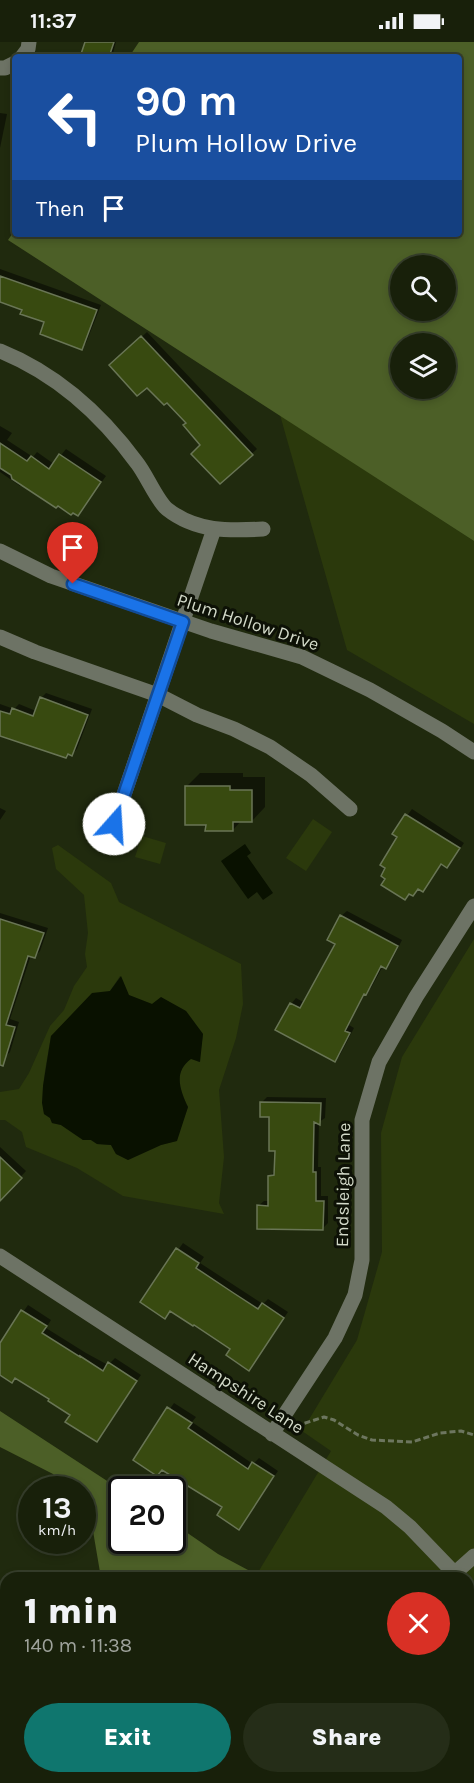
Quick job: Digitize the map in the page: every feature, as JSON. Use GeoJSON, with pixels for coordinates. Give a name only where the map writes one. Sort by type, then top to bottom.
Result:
{"type":"FeatureCollection","features":[{"type":"Feature","properties":{"kind":"street"},"geometry":{"type":"LineString","coordinates":[[0,351],[49,376],[86,404],[123,444],[143,470],[165,508],[188,522],[223,531],[263,529]]}},
{"type":"Feature","properties":{"kind":"street"},"geometry":{"type":"LineString","coordinates":[[114,824],[214,529]]}},
{"type":"Feature","properties":{"kind":"street","name":"Plum Hollow Drive"},"geometry":{"type":"LineString","coordinates":[[0,551],[51,576],[183,622],[302,657],[370,690],[474,752]]}},
{"type":"Feature","properties":{"kind":"street"},"geometry":{"type":"LineString","coordinates":[[0,637],[35,652],[158,695],[270,747],[311,775],[350,809]]}},
{"type":"Feature","properties":{"kind":"street","name":"Endsleigh Lane"},"geometry":{"type":"LineString","coordinates":[[272,1434],[335,1338],[355,1295],[362,1260],[362,1120],[379,1062],[416,997],[474,906]]}},
{"type":"Feature","properties":{"kind":"street","name":"Hampshire Lane"},"geometry":{"type":"LineString","coordinates":[[0,1256],[386,1507],[410,1527],[453,1572]]}},
{"type":"Feature","properties":{"kind":"street"},"geometry":{"type":"LineString","coordinates":[[460,1572],[474,1556]]}},
{"type":"Feature","properties":{"kind":"path"},"geometry":{"type":"LineString","coordinates":[[272,1434],[324,1417],[372,1440],[412,1442],[440,1433],[460,1431],[474,1435]]}},
{"type":"Feature","properties":{"kind":"green space"},"geometry":{"type":"Polygon","coordinates":[[[139,42],[474,42],[474,541],[8,240],[12,234],[12,237],[462,237],[462,54],[131,54],[139,42]]]}},
{"type":"Feature","properties":{"kind":"green space"},"geometry":{"type":"Polygon","coordinates":[[[280,415],[474,541],[474,724],[347,650],[280,415]]]}},
{"type":"Feature","properties":{"kind":"green space"},"geometry":{"type":"Polygon","coordinates":[[[313,819],[332,832],[306,871],[286,858],[313,819]]]}},
{"type":"Feature","properties":{"kind":"green space"},"geometry":{"type":"Polygon","coordinates":[[[142,836],[166,843],[160,864],[135,857],[142,836]]]}},
{"type":"Feature","properties":{"kind":"green space"},"geometry":{"type":"Polygon","coordinates":[[[58,845],[111,883],[119,902],[241,964],[243,1004],[236,1038],[219,1090],[224,1157],[219,1203],[224,1214],[123,1196],[77,1168],[26,1147],[22,1132],[5,1120],[0,1120],[0,1092],[19,1089],[29,1073],[50,1026],[64,1010],[74,986],[87,967],[85,954],[88,933],[84,895],[56,869],[52,848],[58,845]],[[120,976],[110,991],[51,1036],[43,1094],[44,1114],[50,1118],[52,1123],[61,1125],[83,1140],[111,1145],[116,1154],[128,1160],[161,1145],[176,1141],[188,1107],[181,1088],[180,1075],[185,1063],[191,1058],[199,1062],[203,1034],[186,1011],[161,998],[152,1004],[128,995],[120,976]]]}},
{"type":"Feature","properties":{"kind":"green space"},"geometry":{"type":"Polygon","coordinates":[[[474,939],[474,1572],[258,1572],[331,1451],[302,1431],[357,1340],[382,1252],[381,1133],[402,1057],[474,939]]]}},
{"type":"Feature","properties":{"kind":"green space"},"geometry":{"type":"Polygon","coordinates":[[[0,1411],[108,1482],[108,1554],[186,1554],[186,1532],[218,1554],[252,1572],[100,1572],[96,1549],[96,1476],[54,1476],[0,1447],[0,1411]]]}},
{"type":"Feature","properties":{"kind":"shaded area"},"geometry":{"type":"Polygon","coordinates":[[[245,844],[251,853],[247,856],[273,893],[263,900],[257,892],[248,899],[221,861],[245,844]]]}},
{"type":"Feature","properties":{"kind":"shaded area"},"geometry":{"type":"Polygon","coordinates":[[[121,976],[129,995],[152,1004],[161,997],[186,1011],[203,1034],[200,1062],[191,1059],[185,1064],[180,1075],[181,1088],[188,1107],[177,1141],[161,1145],[128,1160],[116,1154],[111,1145],[83,1140],[61,1125],[52,1123],[50,1118],[44,1114],[42,1103],[51,1036],[92,993],[110,991],[121,976]]]}},
{"type":"Feature","properties":{"kind":"building"},"geometry":{"type":"Polygon","coordinates":[[[85,42],[114,42],[110,54],[81,54],[85,42]]]}},
{"type":"Feature","properties":{"kind":"building"},"geometry":{"type":"Polygon","coordinates":[[[0,276],[97,310],[82,350],[40,334],[44,322],[20,314],[22,310],[0,302],[0,276]]]}},
{"type":"Feature","properties":{"kind":"building"},"geometry":{"type":"Polygon","coordinates":[[[141,336],[253,455],[220,484],[191,454],[200,445],[183,425],[186,423],[167,403],[164,405],[147,388],[137,396],[109,365],[141,336]]]}},
{"type":"Feature","properties":{"kind":"building"},"geometry":{"type":"Polygon","coordinates":[[[0,443],[27,461],[31,456],[49,469],[59,454],[101,482],[78,516],[73,513],[71,515],[58,506],[56,508],[12,479],[11,475],[0,468],[0,443]]]}},
{"type":"Feature","properties":{"kind":"building"},"geometry":{"type":"Polygon","coordinates":[[[40,697],[88,715],[72,756],[68,754],[66,758],[0,736],[0,711],[10,714],[12,708],[33,716],[40,697]]]}},
{"type":"Feature","properties":{"kind":"building"},"geometry":{"type":"Polygon","coordinates":[[[185,786],[230,786],[230,790],[252,790],[252,822],[233,822],[233,831],[205,831],[206,825],[185,825],[185,786]]]}},
{"type":"Feature","properties":{"kind":"building"},"geometry":{"type":"Polygon","coordinates":[[[405,814],[460,848],[447,868],[441,864],[423,892],[418,889],[413,896],[409,894],[405,900],[381,885],[385,879],[381,876],[385,868],[380,865],[397,837],[392,834],[405,814]]]}},
{"type":"Feature","properties":{"kind":"building"},"geometry":{"type":"Polygon","coordinates":[[[340,915],[398,946],[386,969],[381,966],[366,995],[364,994],[345,1031],[350,1033],[335,1062],[275,1030],[290,1003],[300,1008],[335,944],[327,940],[340,915]]]}},
{"type":"Feature","properties":{"kind":"building"},"geometry":{"type":"Polygon","coordinates":[[[0,919],[44,933],[35,958],[28,956],[6,1025],[15,1027],[3,1066],[0,1065],[0,919]]]}},
{"type":"Feature","properties":{"kind":"building"},"geometry":{"type":"Polygon","coordinates":[[[260,1102],[321,1103],[320,1125],[314,1122],[313,1172],[316,1172],[316,1201],[324,1201],[323,1230],[257,1229],[257,1205],[268,1206],[268,1176],[274,1175],[275,1151],[269,1151],[269,1117],[260,1117],[260,1102]]]}},
{"type":"Feature","properties":{"kind":"building"},"geometry":{"type":"Polygon","coordinates":[[[0,1157],[22,1178],[0,1201],[0,1157]]]}},
{"type":"Feature","properties":{"kind":"building"},"geometry":{"type":"Polygon","coordinates":[[[176,1248],[199,1263],[196,1268],[258,1309],[262,1303],[284,1318],[249,1371],[226,1355],[230,1349],[194,1325],[170,1311],[165,1319],[140,1302],[176,1248]]]}},
{"type":"Feature","properties":{"kind":"building"},"geometry":{"type":"Polygon","coordinates":[[[21,1310],[47,1326],[42,1333],[80,1357],[103,1371],[108,1362],[137,1381],[97,1442],[65,1422],[70,1415],[48,1401],[49,1399],[15,1378],[12,1383],[0,1375],[0,1343],[21,1310]]]}},
{"type":"Feature","properties":{"kind":"building"},"geometry":{"type":"Polygon","coordinates":[[[167,1407],[192,1423],[188,1428],[248,1469],[252,1462],[274,1476],[239,1530],[217,1515],[222,1507],[186,1485],[186,1476],[172,1476],[162,1470],[157,1476],[133,1460],[167,1407]]]}},
{"type":"Feature","properties":{"kind":"route"},"geometry":{"type":"LineString","coordinates":[[73,584],[183,622],[114,824]]}}]}
